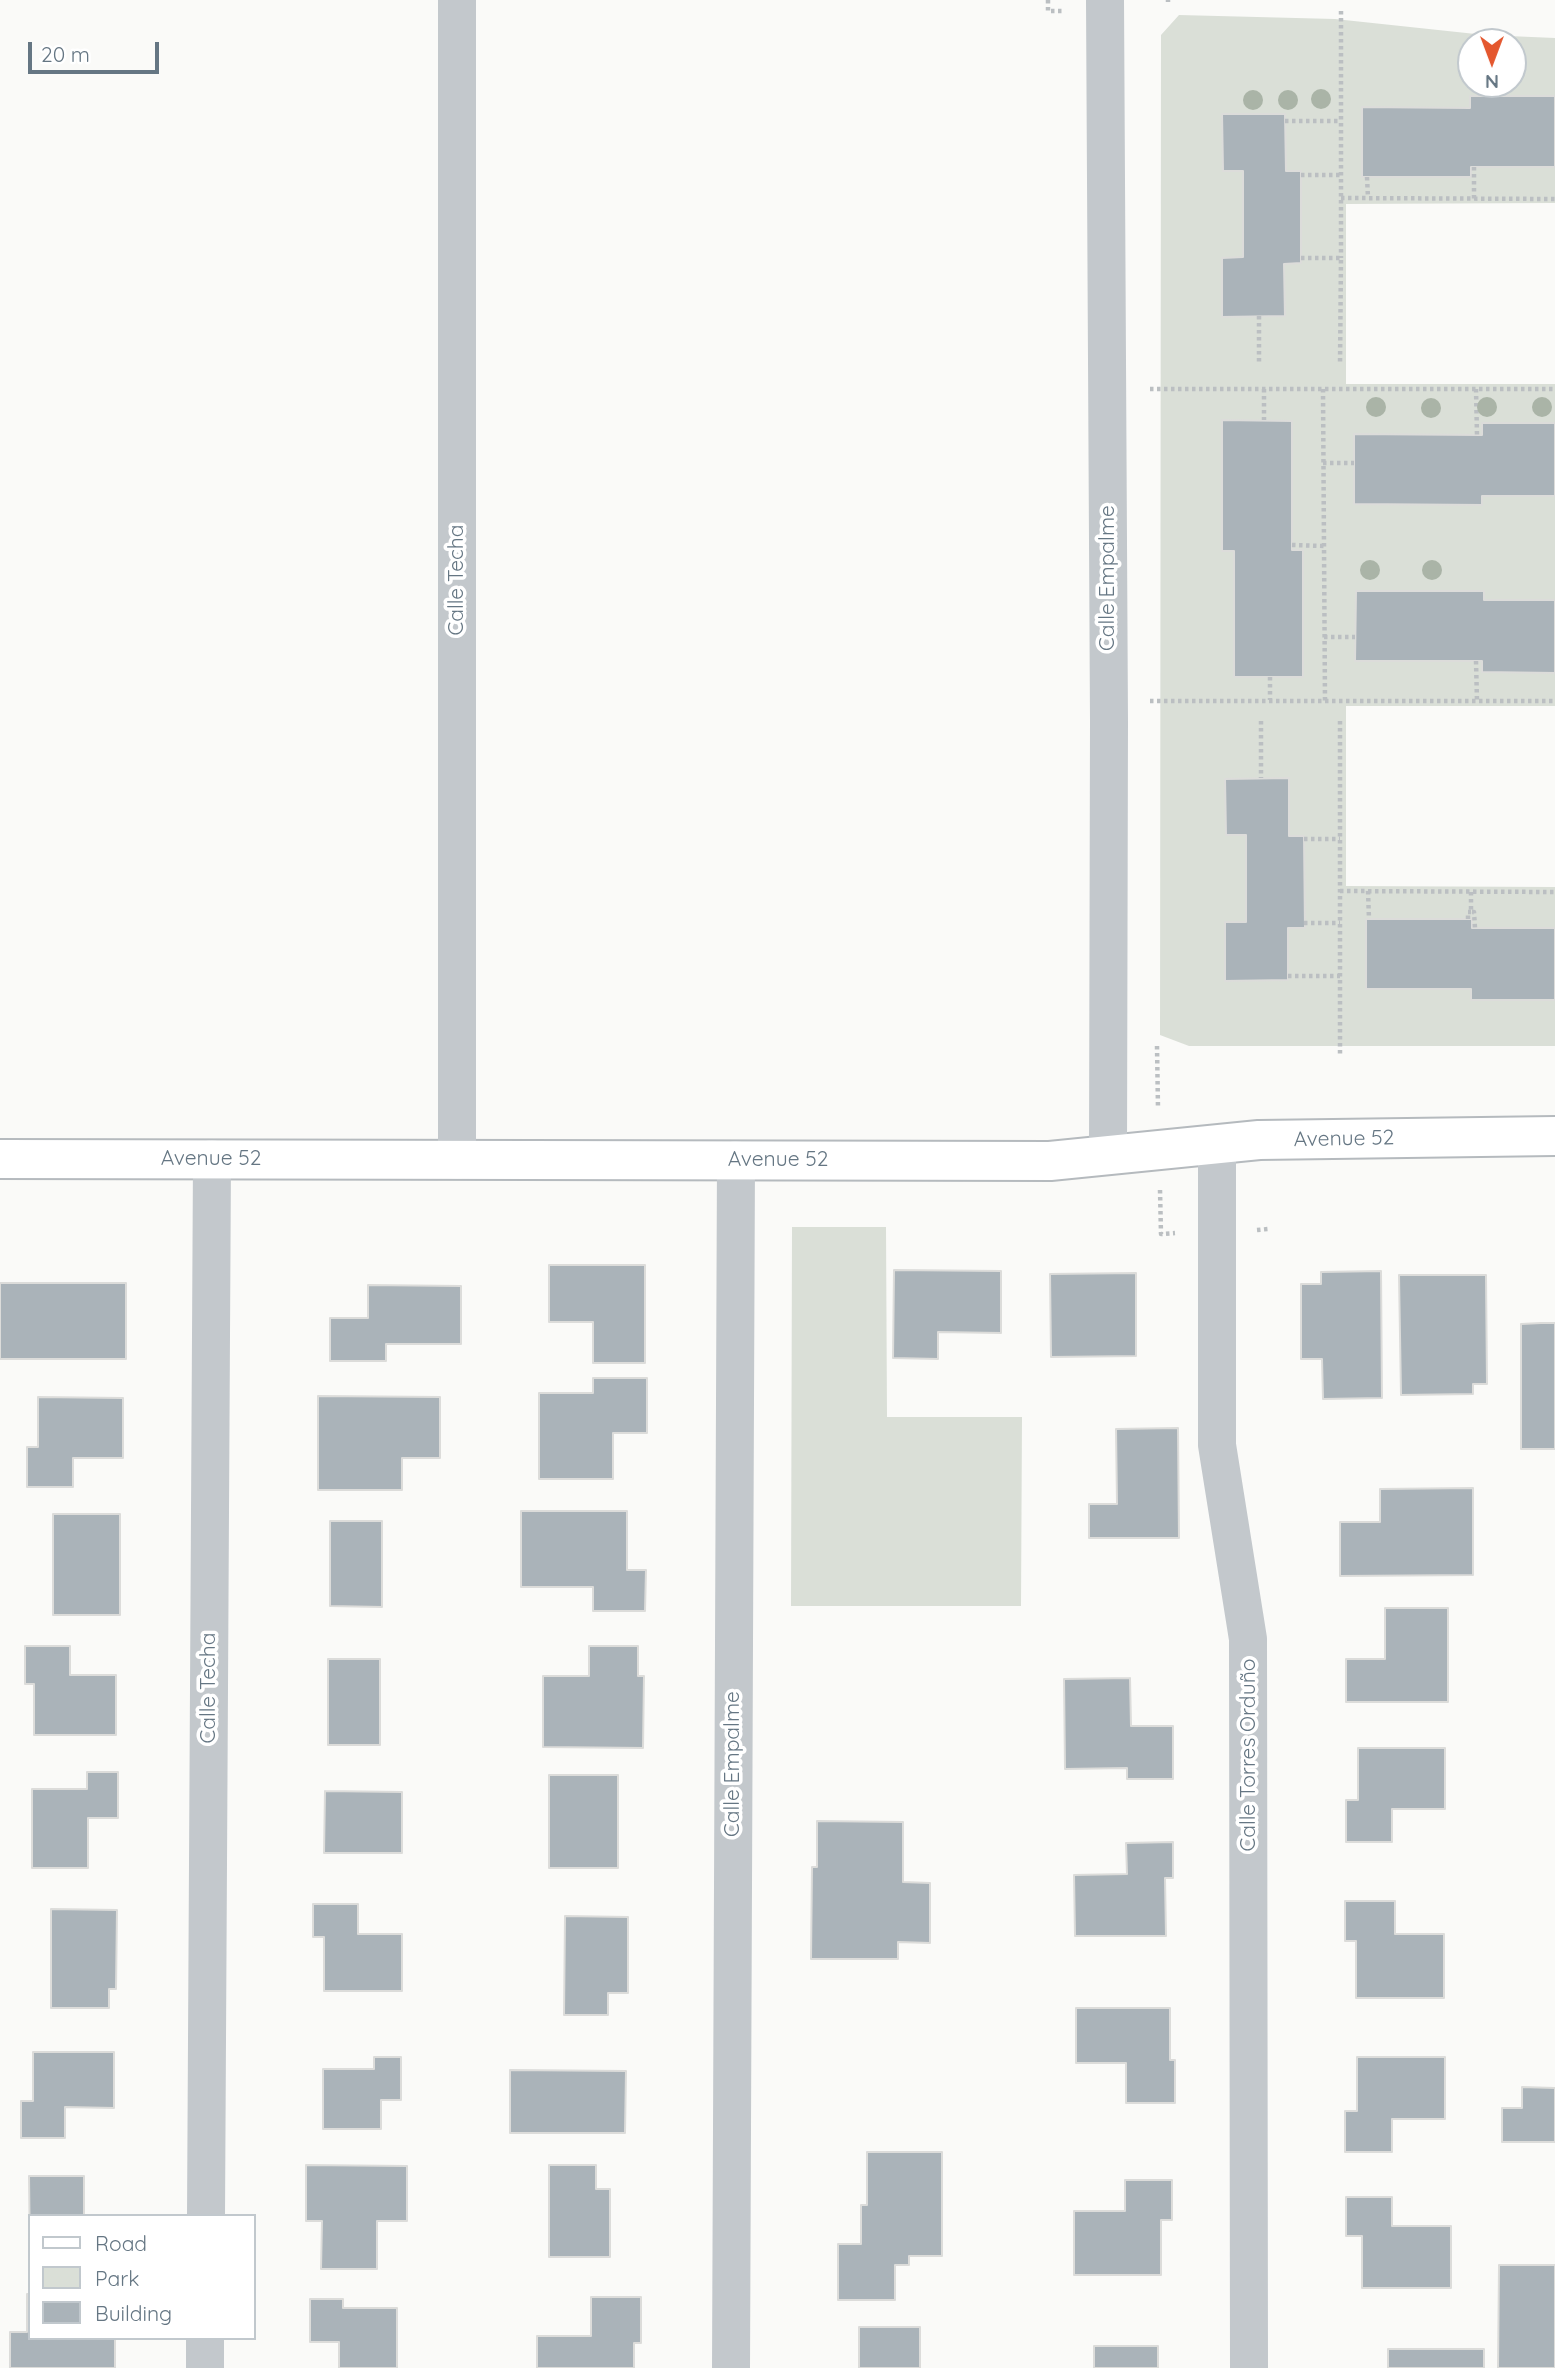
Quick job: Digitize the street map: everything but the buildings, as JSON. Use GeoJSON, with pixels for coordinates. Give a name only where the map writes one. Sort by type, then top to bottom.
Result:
{"type":"FeatureCollection","features":[{"type":"Feature","properties":{"kind":"main road","name":"Avenue 52"},"geometry":{"type":"LineString","coordinates":[[0,1159],[1050,1161],[1259,1140],[1555,1136]]}},
{"type":"Feature","properties":{"kind":"street","name":"Calle Techa"},"geometry":{"type":"LineString","coordinates":[[457,0],[457,1160]]}},
{"type":"Feature","properties":{"kind":"street","name":"Calle Empalme"},"geometry":{"type":"LineString","coordinates":[[1105,0],[1109,721],[1108,1155]]}},
{"type":"Feature","properties":{"kind":"street","name":"Calle Torres Orduño"},"geometry":{"type":"LineString","coordinates":[[1217,1145],[1217,1445],[1248,1639],[1249,2368]]}},
{"type":"Feature","properties":{"kind":"street","name":"Calle Techa"},"geometry":{"type":"LineString","coordinates":[[206,2214],[212,1159]]}},
{"type":"Feature","properties":{"kind":"street","name":"Calle Empalme"},"geometry":{"type":"LineString","coordinates":[[731,2368],[736,1160]]}},
{"type":"Feature","properties":{"kind":"street"},"geometry":{"type":"LineString","coordinates":[[205,2340],[205,2368]]}},
{"type":"Feature","properties":{"kind":"path"},"geometry":{"type":"LineString","coordinates":[[1048,0],[1048,10]]}},
{"type":"Feature","properties":{"kind":"path"},"geometry":{"type":"LineString","coordinates":[[1340,365],[1341,10]]}},
{"type":"Feature","properties":{"kind":"path"},"geometry":{"type":"LineString","coordinates":[[1285,121],[1341,121]]}},
{"type":"Feature","properties":{"kind":"path"},"geometry":{"type":"LineString","coordinates":[[1473,170],[1474,199]]}},
{"type":"Feature","properties":{"kind":"path"},"geometry":{"type":"LineString","coordinates":[[1301,175],[1341,175]]}},
{"type":"Feature","properties":{"kind":"path"},"geometry":{"type":"LineString","coordinates":[[1367,177],[1368,198]]}},
{"type":"Feature","properties":{"kind":"path"},"geometry":{"type":"LineString","coordinates":[[1341,198],[1555,199]]}},
{"type":"Feature","properties":{"kind":"path"},"geometry":{"type":"LineString","coordinates":[[1301,258],[1341,258]]}},
{"type":"Feature","properties":{"kind":"path"},"geometry":{"type":"LineString","coordinates":[[1259,316],[1259,365]]}},
{"type":"Feature","properties":{"kind":"path"},"geometry":{"type":"LineString","coordinates":[[1150,389],[1555,389]]}},
{"type":"Feature","properties":{"kind":"path"},"geometry":{"type":"LineString","coordinates":[[1264,389],[1264,420]]}},
{"type":"Feature","properties":{"kind":"path"},"geometry":{"type":"LineString","coordinates":[[1323,389],[1325,701]]}},
{"type":"Feature","properties":{"kind":"path"},"geometry":{"type":"LineString","coordinates":[[1476,389],[1479,428],[1477,435]]}},
{"type":"Feature","properties":{"kind":"path"},"geometry":{"type":"LineString","coordinates":[[1323,463],[1354,463]]}},
{"type":"Feature","properties":{"kind":"path"},"geometry":{"type":"LineString","coordinates":[[1296,547],[1324,546]]}},
{"type":"Feature","properties":{"kind":"path"},"geometry":{"type":"LineString","coordinates":[[1324,638],[1355,638]]}},
{"type":"Feature","properties":{"kind":"path"},"geometry":{"type":"LineString","coordinates":[[1477,701],[1478,665]]}},
{"type":"Feature","properties":{"kind":"path"},"geometry":{"type":"LineString","coordinates":[[1270,677],[1270,701]]}},
{"type":"Feature","properties":{"kind":"path"},"geometry":{"type":"LineString","coordinates":[[1150,701],[1555,701]]}},
{"type":"Feature","properties":{"kind":"path"},"geometry":{"type":"LineString","coordinates":[[1261,721],[1261,778]]}},
{"type":"Feature","properties":{"kind":"path"},"geometry":{"type":"LineString","coordinates":[[1340,721],[1340,1054]]}},
{"type":"Feature","properties":{"kind":"path"},"geometry":{"type":"LineString","coordinates":[[1304,839],[1340,839]]}},
{"type":"Feature","properties":{"kind":"path"},"geometry":{"type":"LineString","coordinates":[[1340,891],[1555,892]]}},
{"type":"Feature","properties":{"kind":"path"},"geometry":{"type":"LineString","coordinates":[[1368,891],[1369,919]]}},
{"type":"Feature","properties":{"kind":"path"},"geometry":{"type":"LineString","coordinates":[[1468,919],[1468,912],[1471,912],[1471,892]]}},
{"type":"Feature","properties":{"kind":"path"},"geometry":{"type":"LineString","coordinates":[[1471,912],[1474,912],[1475,928]]}},
{"type":"Feature","properties":{"kind":"path"},"geometry":{"type":"LineString","coordinates":[[1304,923],[1340,923]]}},
{"type":"Feature","properties":{"kind":"path"},"geometry":{"type":"LineString","coordinates":[[1288,976],[1340,976]]}},
{"type":"Feature","properties":{"kind":"green space"},"geometry":{"type":"Polygon","coordinates":[[[1179,15],[1335,19],[1457,32],[1457,98],[1527,98],[1527,37],[1555,38],[1555,203],[1346,204],[1346,384],[1555,384],[1555,706],[1346,706],[1346,886],[1555,887],[1555,1046],[1189,1046],[1160,1035],[1161,35],[1179,15]]]}},
{"type":"Feature","properties":{"kind":"green space"},"geometry":{"type":"Polygon","coordinates":[[[792,1227],[886,1227],[887,1417],[1022,1417],[1021,1606],[791,1606],[792,1227]]]}}]}
